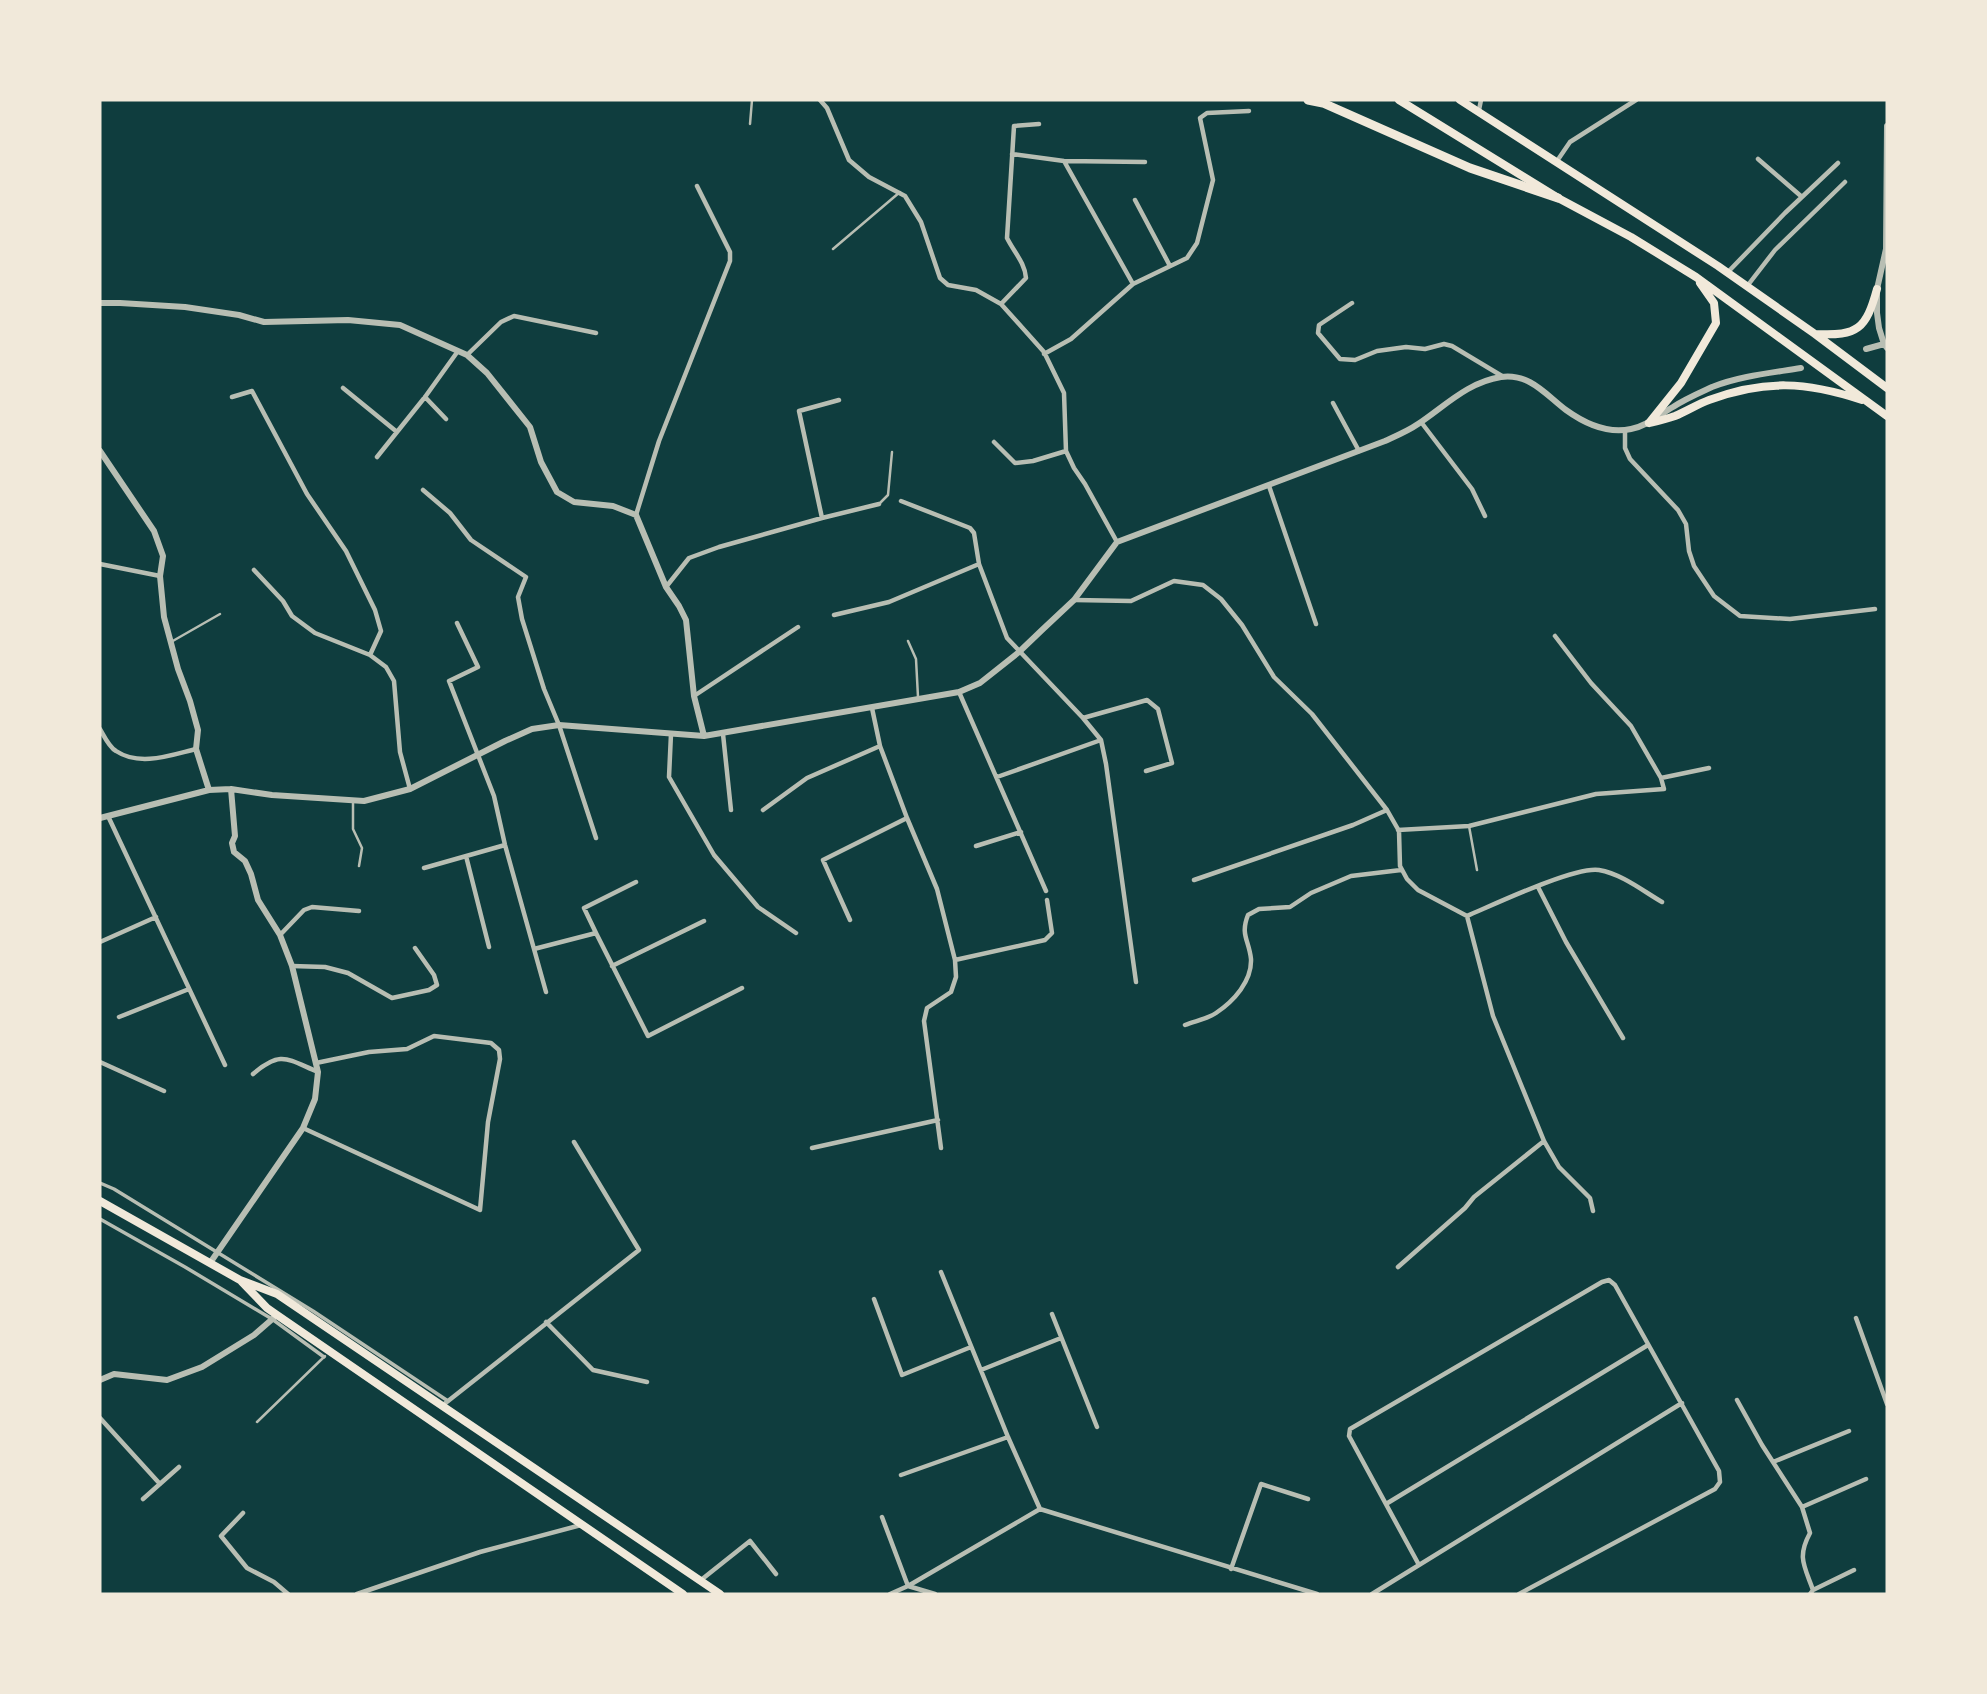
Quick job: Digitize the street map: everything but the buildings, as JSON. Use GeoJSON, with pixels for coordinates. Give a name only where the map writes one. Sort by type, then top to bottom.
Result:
{"type":"FeatureCollection","features":[{"type":"Feature","properties":{"kind":"highway"},"geometry":{"type":"LineString","coordinates":[[1308,100],[1323,103],[1470,168],[1559,198]]}},
{"type":"Feature","properties":{"kind":"main road"},"geometry":{"type":"LineString","coordinates":[[1394,100],[1402,101],[1559,198],[1631,237],[1696,277],[1887,416]]}},
{"type":"Feature","properties":{"kind":"main road"},"geometry":{"type":"LineString","coordinates":[[1460,100],[1727,272],[1887,388]]}},
{"type":"Feature","properties":{"kind":"main road"},"geometry":{"type":"LineString","coordinates":[[1649,423],[1681,383],[1716,323],[1714,303],[1696,277]]}},
{"type":"Feature","properties":{"kind":"main road"},"geometry":{"type":"LineString","coordinates":[[1815,334],[1838,335],[1851,332],[1862,325],[1870,314],[1877,289]]}},
{"type":"Feature","properties":{"kind":"main road"},"geometry":{"type":"LineString","coordinates":[[1649,423],[1673,417],[1709,400],[1746,389],[1777,385],[1829,389],[1868,402]]}},
{"type":"Feature","properties":{"kind":"main road"},"geometry":{"type":"LineString","coordinates":[[100,1201],[240,1280],[277,1294],[445,1403],[720,1594]]}},
{"type":"Feature","properties":{"kind":"main road"},"geometry":{"type":"LineString","coordinates":[[240,1280],[275,1317],[327,1354],[683,1594]]}},
{"type":"Feature","properties":{"kind":"street"},"geometry":{"type":"LineString","coordinates":[[820,100],[827,108],[849,160],[869,177],[905,196],[921,222],[940,278],[948,285],[976,290],[1001,304],[1045,354],[1064,393],[1066,451],[1116,542]]}},
{"type":"Feature","properties":{"kind":"street"},"geometry":{"type":"LineString","coordinates":[[1479,110],[1481,100]]}},
{"type":"Feature","properties":{"kind":"street"},"geometry":{"type":"LineString","coordinates":[[1557,161],[1570,142],[1636,100]]}},
{"type":"Feature","properties":{"kind":"street"},"geometry":{"type":"LineString","coordinates":[[1045,354],[1071,339],[1133,284],[1187,258],[1197,243],[1213,180],[1200,118],[1207,113],[1249,111]]}},
{"type":"Feature","properties":{"kind":"street"},"geometry":{"type":"LineString","coordinates":[[1001,304],[1026,278],[1025,267],[1007,238],[1014,126],[1039,124]]}},
{"type":"Feature","properties":{"kind":"street"},"geometry":{"type":"LineString","coordinates":[[1866,349],[1886,346],[1877,313],[1877,289],[1887,249],[1887,126]]}},
{"type":"Feature","properties":{"kind":"street"},"geometry":{"type":"LineString","coordinates":[[1012,154],[1064,161],[1146,162]]}},
{"type":"Feature","properties":{"kind":"street"},"geometry":{"type":"LineString","coordinates":[[1758,159],[1802,197]]}},
{"type":"Feature","properties":{"kind":"street"},"geometry":{"type":"LineString","coordinates":[[1064,161],[1133,284]]}},
{"type":"Feature","properties":{"kind":"street"},"geometry":{"type":"LineString","coordinates":[[1727,272],[1838,163]]}},
{"type":"Feature","properties":{"kind":"street"},"geometry":{"type":"LineString","coordinates":[[1747,286],[1775,250],[1845,182]]}},
{"type":"Feature","properties":{"kind":"street"},"geometry":{"type":"LineString","coordinates":[[697,186],[730,252],[730,261],[659,441],[636,515],[666,587],[686,620],[694,696],[704,736]]}},
{"type":"Feature","properties":{"kind":"street"},"geometry":{"type":"LineString","coordinates":[[1135,200],[1170,266]]}},
{"type":"Feature","properties":{"kind":"street"},"geometry":{"type":"LineString","coordinates":[[100,303],[185,307],[239,315],[264,322],[348,320],[400,325],[467,355],[487,373],[530,428],[541,461],[557,492],[574,502],[613,506],[636,515]]}},
{"type":"Feature","properties":{"kind":"street"},"geometry":{"type":"LineString","coordinates":[[1352,303],[1319,326],[1318,333],[1340,359],[1355,360],[1377,351],[1406,347],[1425,349],[1444,344],[1452,346],[1503,377]]}},
{"type":"Feature","properties":{"kind":"street"},"geometry":{"type":"LineString","coordinates":[[467,355],[501,322],[514,316],[596,333]]}},
{"type":"Feature","properties":{"kind":"street"},"geometry":{"type":"LineString","coordinates":[[377,457],[458,351]]}},
{"type":"Feature","properties":{"kind":"street"},"geometry":{"type":"LineString","coordinates":[[100,818],[209,790],[230,789],[272,795],[364,801],[410,789],[533,729],[559,725],[704,736],[959,692],[981,683],[1019,652],[1074,600],[1116,542],[1385,441],[1421,422],[1461,392],[1503,377],[1523,379],[1535,385],[1565,410],[1599,428],[1625,430],[1649,423],[1675,405],[1713,387],[1748,376],[1801,368]]}},
{"type":"Feature","properties":{"kind":"street"},"geometry":{"type":"LineString","coordinates":[[343,388],[397,432]]}},
{"type":"Feature","properties":{"kind":"street"},"geometry":{"type":"LineString","coordinates":[[232,397],[252,391],[307,494],[346,551],[375,610],[381,631],[370,655]]}},
{"type":"Feature","properties":{"kind":"street"},"geometry":{"type":"LineString","coordinates":[[425,397],[446,419]]}},
{"type":"Feature","properties":{"kind":"street"},"geometry":{"type":"LineString","coordinates":[[822,517],[799,411],[839,400]]}},
{"type":"Feature","properties":{"kind":"street"},"geometry":{"type":"LineString","coordinates":[[1333,403],[1359,451]]}},
{"type":"Feature","properties":{"kind":"street"},"geometry":{"type":"LineString","coordinates":[[1421,422],[1472,489],[1485,516]]}},
{"type":"Feature","properties":{"kind":"street"},"geometry":{"type":"LineString","coordinates":[[1625,430],[1625,448],[1630,459],[1678,510],[1686,524],[1689,551],[1694,566],[1714,596],[1740,616],[1790,619],[1875,609]]}},
{"type":"Feature","properties":{"kind":"street"},"geometry":{"type":"LineString","coordinates":[[994,442],[1015,463],[1033,461],[1066,451]]}},
{"type":"Feature","properties":{"kind":"street"},"geometry":{"type":"LineString","coordinates":[[100,451],[154,531],[163,556],[160,576],[164,617],[198,730],[196,749],[209,790]]}},
{"type":"Feature","properties":{"kind":"street"},"geometry":{"type":"LineString","coordinates":[[1269,486],[1316,625]]}},
{"type":"Feature","properties":{"kind":"street"},"geometry":{"type":"LineString","coordinates":[[424,490],[450,513],[471,540],[526,578],[518,597],[522,619],[596,838]]}},
{"type":"Feature","properties":{"kind":"street"},"geometry":{"type":"LineString","coordinates":[[901,501],[970,528],[974,533],[979,564],[1007,638],[1101,740],[1107,764],[1136,982]]}},
{"type":"Feature","properties":{"kind":"street"},"geometry":{"type":"LineString","coordinates":[[666,587],[689,558],[822,517],[879,503]]}},
{"type":"Feature","properties":{"kind":"street"},"geometry":{"type":"LineString","coordinates":[[100,564],[160,576]]}},
{"type":"Feature","properties":{"kind":"street"},"geometry":{"type":"LineString","coordinates":[[834,615],[889,602],[979,564]]}},
{"type":"Feature","properties":{"kind":"street"},"geometry":{"type":"LineString","coordinates":[[254,569],[283,601],[292,616],[315,633],[370,655],[386,667],[394,681],[400,752],[410,789]]}},
{"type":"Feature","properties":{"kind":"street"},"geometry":{"type":"LineString","coordinates":[[1074,600],[1131,600],[1174,581],[1203,585],[1221,599],[1242,625],[1274,677],[1312,714],[1387,810],[1398,830],[1399,866],[1406,878],[1418,890],[1467,916],[1493,1016],[1544,1141],[1559,1167],[1590,1198],[1593,1211]]}},
{"type":"Feature","properties":{"kind":"street"},"geometry":{"type":"LineString","coordinates":[[457,623],[478,667],[449,681],[494,796],[546,992]]}},
{"type":"Feature","properties":{"kind":"street"},"geometry":{"type":"LineString","coordinates":[[694,696],[798,627]]}},
{"type":"Feature","properties":{"kind":"street"},"geometry":{"type":"LineString","coordinates":[[1398,830],[1469,826],[1596,794],[1664,789],[1661,778],[1631,726],[1591,683],[1555,636]]}},
{"type":"Feature","properties":{"kind":"street"},"geometry":{"type":"LineString","coordinates":[[959,692],[1046,891]]}},
{"type":"Feature","properties":{"kind":"street"},"geometry":{"type":"LineString","coordinates":[[1083,718],[1147,700],[1158,709],[1172,763],[1146,771]]}},
{"type":"Feature","properties":{"kind":"street"},"geometry":{"type":"LineString","coordinates":[[872,708],[880,746],[937,889],[956,960],[956,977],[951,992],[928,1008],[924,1021],[942,1148]]}},
{"type":"Feature","properties":{"kind":"street"},"geometry":{"type":"LineString","coordinates":[[100,729],[115,751],[141,760],[196,749]]}},
{"type":"Feature","properties":{"kind":"street"},"geometry":{"type":"LineString","coordinates":[[723,733],[731,810]]}},
{"type":"Feature","properties":{"kind":"street"},"geometry":{"type":"LineString","coordinates":[[671,734],[669,777],[714,855],[758,906],[796,933]]}},
{"type":"Feature","properties":{"kind":"street"},"geometry":{"type":"LineString","coordinates":[[997,778],[1101,740]]}},
{"type":"Feature","properties":{"kind":"street"},"geometry":{"type":"LineString","coordinates":[[763,810],[807,778],[880,746]]}},
{"type":"Feature","properties":{"kind":"street"},"geometry":{"type":"LineString","coordinates":[[1661,778],[1709,768]]}},
{"type":"Feature","properties":{"kind":"street"},"geometry":{"type":"LineString","coordinates":[[210,1263],[303,1128],[315,1100],[318,1072],[292,966],[280,935],[258,900],[251,874],[244,861],[234,852],[230,789]]}},
{"type":"Feature","properties":{"kind":"street"},"geometry":{"type":"LineString","coordinates":[[1194,880],[1353,825],[1387,810]]}},
{"type":"Feature","properties":{"kind":"street"},"geometry":{"type":"LineString","coordinates":[[108,816],[225,1065]]}},
{"type":"Feature","properties":{"kind":"street"},"geometry":{"type":"LineString","coordinates":[[850,920],[823,860],[907,818]]}},
{"type":"Feature","properties":{"kind":"street"},"geometry":{"type":"LineString","coordinates":[[976,846],[1021,832]]}},
{"type":"Feature","properties":{"kind":"street"},"geometry":{"type":"LineString","coordinates":[[424,868],[505,845]]}},
{"type":"Feature","properties":{"kind":"street"},"geometry":{"type":"LineString","coordinates":[[466,856],[489,947]]}},
{"type":"Feature","properties":{"kind":"street"},"geometry":{"type":"LineString","coordinates":[[1467,916],[1571,873],[1598,869],[1624,879],[1662,902]]}},
{"type":"Feature","properties":{"kind":"street"},"geometry":{"type":"LineString","coordinates":[[1185,1025],[1214,1014],[1235,997],[1249,976],[1251,959],[1244,926],[1248,915],[1259,909],[1290,907],[1311,893],[1351,876],[1401,870]]}},
{"type":"Feature","properties":{"kind":"street"},"geometry":{"type":"LineString","coordinates":[[636,882],[584,908],[648,1036],[742,988]]}},
{"type":"Feature","properties":{"kind":"street"},"geometry":{"type":"LineString","coordinates":[[1538,887],[1566,942],[1623,1038]]}},
{"type":"Feature","properties":{"kind":"street"},"geometry":{"type":"LineString","coordinates":[[956,960],[1045,940],[1052,933],[1046,900]]}},
{"type":"Feature","properties":{"kind":"street"},"geometry":{"type":"LineString","coordinates":[[280,935],[304,910],[312,907],[359,911]]}},
{"type":"Feature","properties":{"kind":"street"},"geometry":{"type":"LineString","coordinates":[[100,942],[156,917]]}},
{"type":"Feature","properties":{"kind":"street"},"geometry":{"type":"LineString","coordinates":[[612,966],[704,921]]}},
{"type":"Feature","properties":{"kind":"street"},"geometry":{"type":"LineString","coordinates":[[534,949],[596,933]]}},
{"type":"Feature","properties":{"kind":"street"},"geometry":{"type":"LineString","coordinates":[[292,966],[325,967],[348,973],[392,998],[429,990],[437,985],[434,975],[415,948]]}},
{"type":"Feature","properties":{"kind":"street"},"geometry":{"type":"LineString","coordinates":[[119,1017],[190,989]]}},
{"type":"Feature","properties":{"kind":"street"},"geometry":{"type":"LineString","coordinates":[[303,1128],[480,1210],[488,1122],[500,1059],[499,1050],[491,1043],[434,1036],[407,1049],[369,1052],[316,1063]]}},
{"type":"Feature","properties":{"kind":"street"},"geometry":{"type":"LineString","coordinates":[[253,1074],[268,1061],[284,1059],[318,1072]]}},
{"type":"Feature","properties":{"kind":"street"},"geometry":{"type":"LineString","coordinates":[[100,1062],[164,1091]]}},
{"type":"Feature","properties":{"kind":"street"},"geometry":{"type":"LineString","coordinates":[[812,1148],[938,1120]]}},
{"type":"Feature","properties":{"kind":"street"},"geometry":{"type":"LineString","coordinates":[[1398,1267],[1474,1197],[1544,1141]]}},
{"type":"Feature","properties":{"kind":"street"},"geometry":{"type":"LineString","coordinates":[[100,1183],[313,1311],[445,1403],[639,1250],[574,1142]]}},
{"type":"Feature","properties":{"kind":"street"},"geometry":{"type":"LineString","coordinates":[[100,1219],[275,1317],[254,1335],[202,1367],[167,1380],[114,1374],[100,1380]]}},
{"type":"Feature","properties":{"kind":"street"},"geometry":{"type":"LineString","coordinates":[[941,1272],[1040,1509]]}},
{"type":"Feature","properties":{"kind":"street"},"geometry":{"type":"LineString","coordinates":[[1419,1565],[1349,1436],[1350,1429],[1609,1280],[1615,1285],[1719,1471],[1720,1482],[1715,1489],[1518,1594]]}},
{"type":"Feature","properties":{"kind":"street"},"geometry":{"type":"LineString","coordinates":[[873,1299],[902,1375],[971,1347]]}},
{"type":"Feature","properties":{"kind":"street"},"geometry":{"type":"LineString","coordinates":[[1052,1314],[1097,1427]]}},
{"type":"Feature","properties":{"kind":"street"},"geometry":{"type":"LineString","coordinates":[[1856,1318],[1887,1404]]}},
{"type":"Feature","properties":{"kind":"street"},"geometry":{"type":"LineString","coordinates":[[546,1322],[593,1370],[647,1382]]}},
{"type":"Feature","properties":{"kind":"street"},"geometry":{"type":"LineString","coordinates":[[981,1370],[1061,1338]]}},
{"type":"Feature","properties":{"kind":"street"},"geometry":{"type":"LineString","coordinates":[[1386,1504],[1648,1345]]}},
{"type":"Feature","properties":{"kind":"street"},"geometry":{"type":"LineString","coordinates":[[1737,1400],[1802,1507],[1810,1533],[1803,1545],[1801,1557],[1811,1592],[1854,1570]]}},
{"type":"Feature","properties":{"kind":"street"},"geometry":{"type":"LineString","coordinates":[[1372,1594],[1682,1404]]}},
{"type":"Feature","properties":{"kind":"street"},"geometry":{"type":"LineString","coordinates":[[100,1418],[160,1484]]}},
{"type":"Feature","properties":{"kind":"street"},"geometry":{"type":"LineString","coordinates":[[1773,1462],[1849,1432]]}},
{"type":"Feature","properties":{"kind":"street"},"geometry":{"type":"LineString","coordinates":[[901,1475],[1008,1437]]}},
{"type":"Feature","properties":{"kind":"street"},"geometry":{"type":"LineString","coordinates":[[144,1499],[179,1467]]}},
{"type":"Feature","properties":{"kind":"street"},"geometry":{"type":"LineString","coordinates":[[1802,1507],[1866,1479]]}},
{"type":"Feature","properties":{"kind":"street"},"geometry":{"type":"LineString","coordinates":[[1231,1569],[1261,1484],[1308,1499]]}},
{"type":"Feature","properties":{"kind":"street"},"geometry":{"type":"LineString","coordinates":[[890,1594],[1040,1509],[1317,1594]]}},
{"type":"Feature","properties":{"kind":"street"},"geometry":{"type":"LineString","coordinates":[[243,1513],[221,1536],[247,1568],[274,1581],[288,1594]]}},
{"type":"Feature","properties":{"kind":"street"},"geometry":{"type":"LineString","coordinates":[[882,1517],[908,1586]]}},
{"type":"Feature","properties":{"kind":"street"},"geometry":{"type":"LineString","coordinates":[[357,1594],[480,1552],[582,1525]]}},
{"type":"Feature","properties":{"kind":"street"},"geometry":{"type":"LineString","coordinates":[[701,1581],[750,1541],[776,1574]]}},
{"type":"Feature","properties":{"kind":"street"},"geometry":{"type":"LineString","coordinates":[[908,1586],[934,1594]]}},
{"type":"Feature","properties":{"kind":"street"},"geometry":{"type":"LineString","coordinates":[[374,1588],[376,1594]]}},
{"type":"Feature","properties":{"kind":"lane"},"geometry":{"type":"LineString","coordinates":[[750,124],[752,100]]}},
{"type":"Feature","properties":{"kind":"lane"},"geometry":{"type":"LineString","coordinates":[[833,249],[900,192]]}},
{"type":"Feature","properties":{"kind":"lane"},"geometry":{"type":"LineString","coordinates":[[879,503],[888,495],[892,452]]}},
{"type":"Feature","properties":{"kind":"lane"},"geometry":{"type":"LineString","coordinates":[[171,642],[220,614]]}},
{"type":"Feature","properties":{"kind":"lane"},"geometry":{"type":"LineString","coordinates":[[908,641],[916,659],[918,701]]}},
{"type":"Feature","properties":{"kind":"lane"},"geometry":{"type":"LineString","coordinates":[[353,800],[353,829],[362,848],[359,866]]}},
{"type":"Feature","properties":{"kind":"lane"},"geometry":{"type":"LineString","coordinates":[[1469,826],[1477,870]]}},
{"type":"Feature","properties":{"kind":"lane"},"geometry":{"type":"LineString","coordinates":[[257,1422],[327,1354]]}}]}
